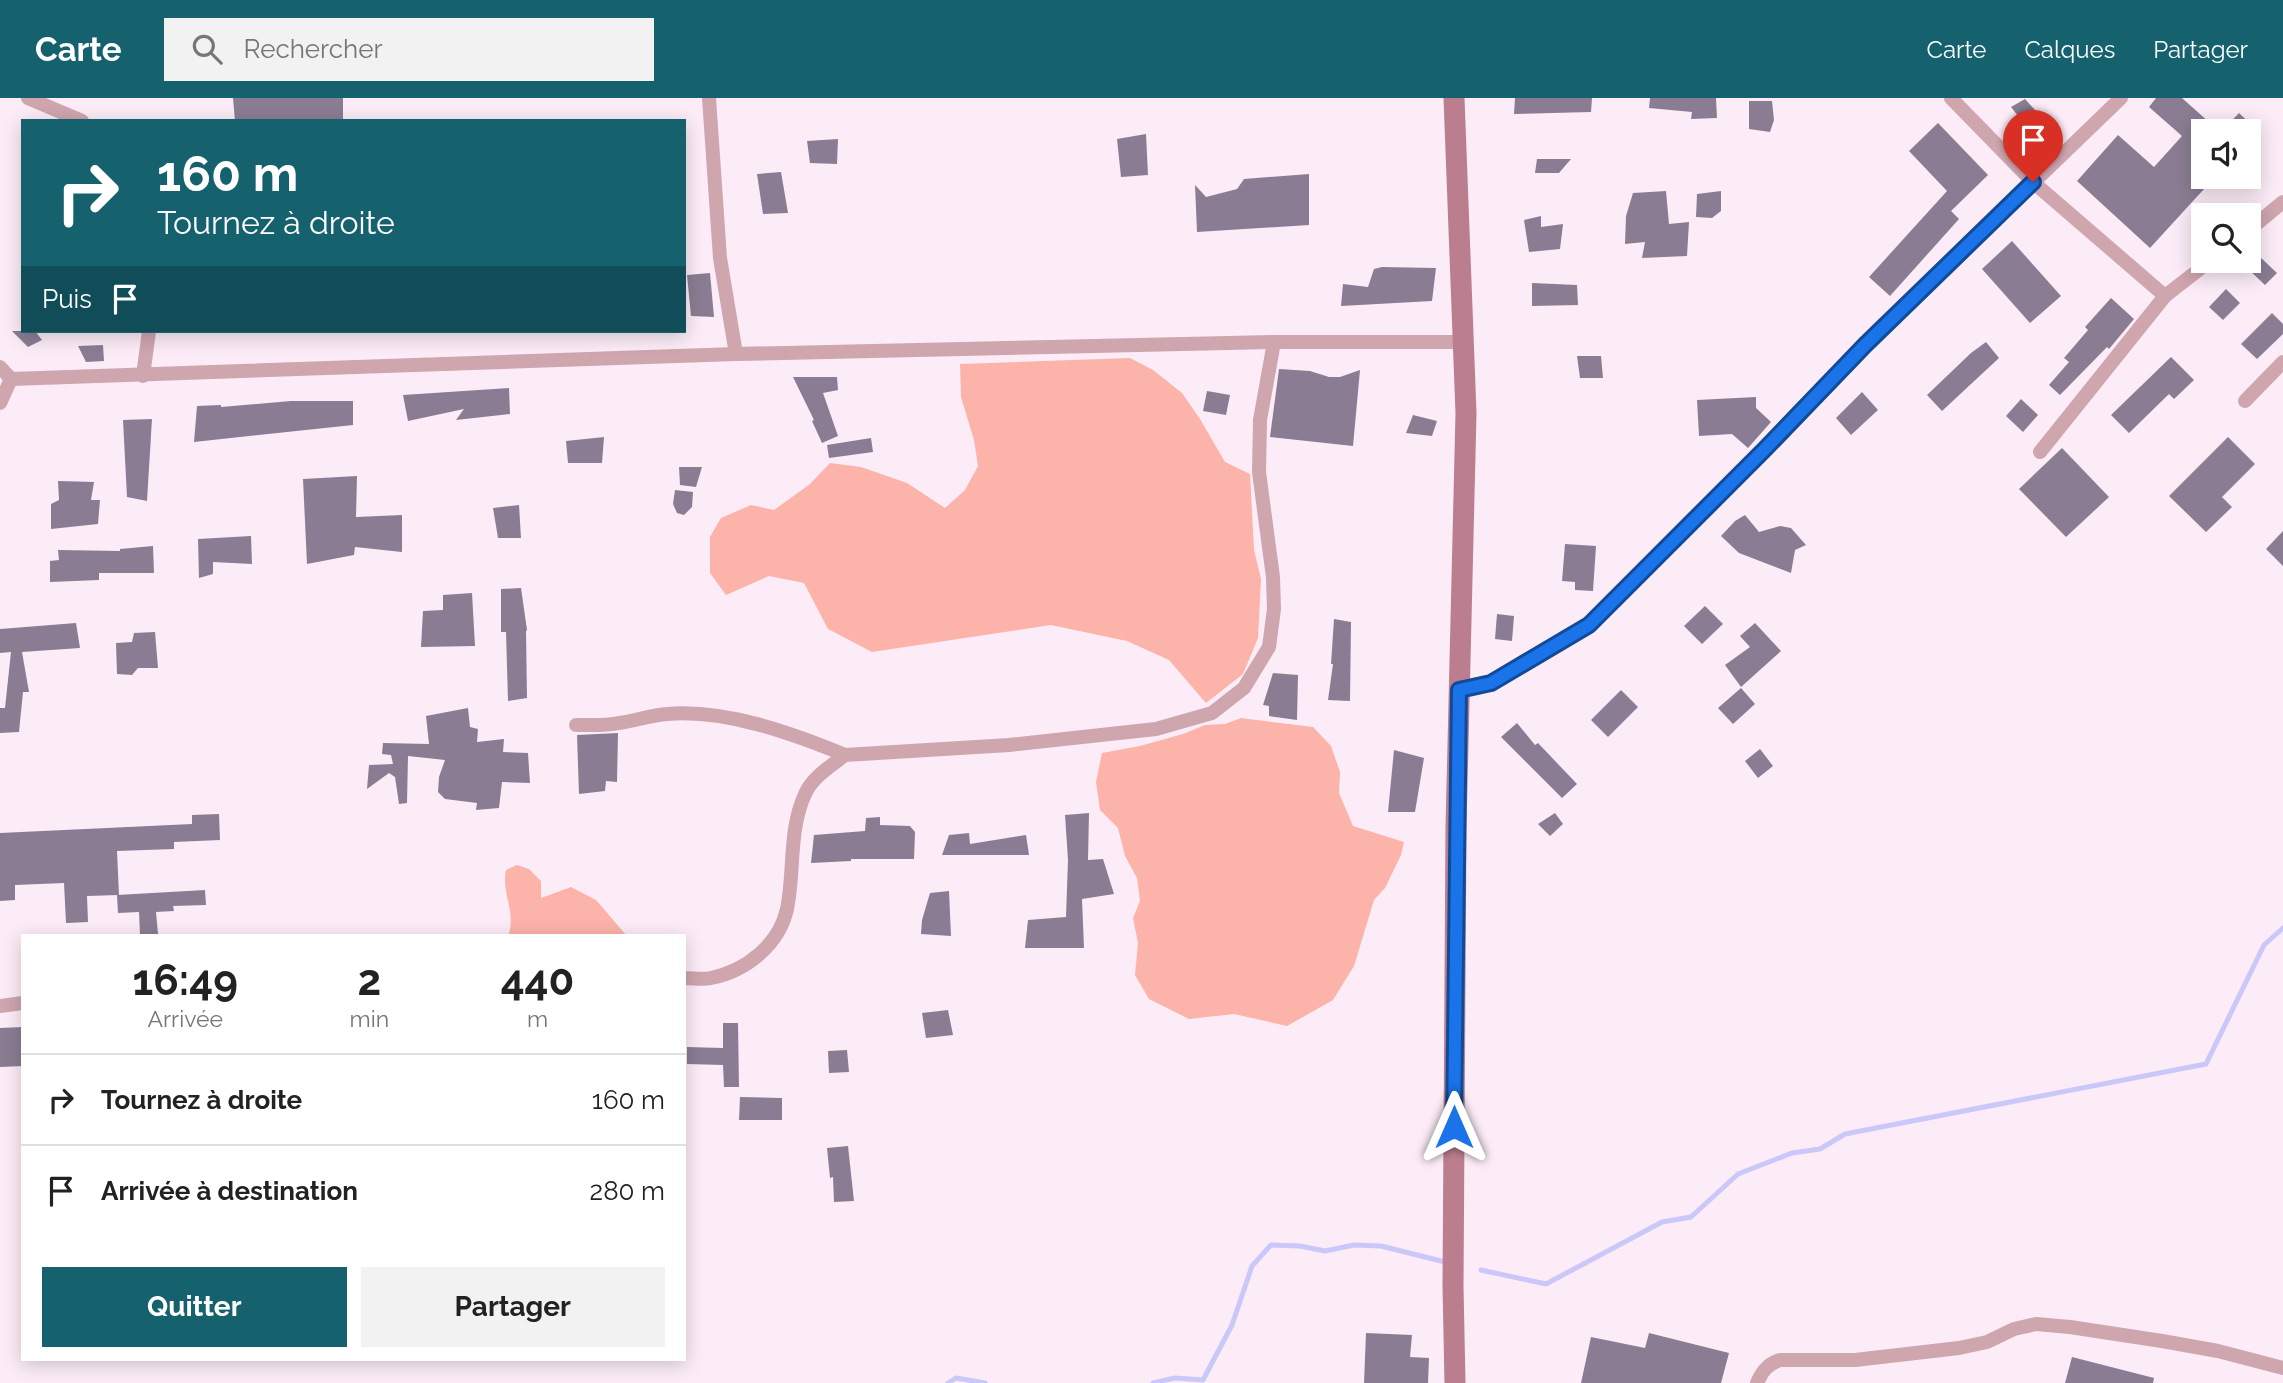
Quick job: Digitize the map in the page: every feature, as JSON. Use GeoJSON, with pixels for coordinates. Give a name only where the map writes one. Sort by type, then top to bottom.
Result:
{"type":"FeatureCollection","features":[{"type":"Feature","properties":{"kind":"main road"},"geometry":{"type":"LineString","coordinates":[[1454,98],[1466,413],[1459,690],[1453,1286],[1455,1383]]}},
{"type":"Feature","properties":{"kind":"street"},"geometry":{"type":"LineString","coordinates":[[28,98],[77,119]]}},
{"type":"Feature","properties":{"kind":"street"},"geometry":{"type":"LineString","coordinates":[[709,98],[720,258],[736,354]]}},
{"type":"Feature","properties":{"kind":"street"},"geometry":{"type":"LineString","coordinates":[[1951,98],[2033,182],[2165,296]]}},
{"type":"Feature","properties":{"kind":"street"},"geometry":{"type":"LineString","coordinates":[[1459,690],[1491,683],[1589,625],[1865,345],[2121,98]]}},
{"type":"Feature","properties":{"kind":"street"},"geometry":{"type":"LineString","coordinates":[[2261,220],[2283,202]]}},
{"type":"Feature","properties":{"kind":"street"},"geometry":{"type":"LineString","coordinates":[[2040,452],[2165,296],[2195,273]]}},
{"type":"Feature","properties":{"kind":"street"},"geometry":{"type":"LineString","coordinates":[[144,376],[149,333]]}},
{"type":"Feature","properties":{"kind":"street"},"geometry":{"type":"LineString","coordinates":[[576,725],[618,724],[669,714],[702,714],[797,735],[845,755],[1009,745],[1156,729],[1212,713],[1244,688],[1269,647],[1274,609],[1273,577],[1259,472],[1260,420],[1274,342]]}},
{"type":"Feature","properties":{"kind":"street"},"geometry":{"type":"LineString","coordinates":[[0,367],[11,379],[736,354],[1274,342],[1462,342]]}},
{"type":"Feature","properties":{"kind":"street"},"geometry":{"type":"LineString","coordinates":[[2245,401],[2283,362]]}},
{"type":"Feature","properties":{"kind":"street"},"geometry":{"type":"LineString","coordinates":[[0,402],[11,379]]}},
{"type":"Feature","properties":{"kind":"street"},"geometry":{"type":"LineString","coordinates":[[686,978],[710,978],[739,969],[762,954],[775,938],[787,911],[795,821],[807,790],[845,755]]}},
{"type":"Feature","properties":{"kind":"street"},"geometry":{"type":"LineString","coordinates":[[0,1006],[21,1003]]}},
{"type":"Feature","properties":{"kind":"street"},"geometry":{"type":"LineString","coordinates":[[1757,1383],[1765,1369],[1780,1360],[1855,1360],[1959,1348],[1987,1342],[2014,1329],[2036,1324],[2162,1341],[2218,1351],[2283,1368]]}},
{"type":"Feature","properties":{"kind":"shaded area"},"geometry":{"type":"Polygon","coordinates":[[[1130,358],[1153,370],[1182,393],[1225,462],[1250,474],[1254,550],[1261,579],[1258,638],[1243,674],[1206,703],[1169,660],[1127,641],[1051,625],[872,652],[828,629],[804,583],[769,576],[726,595],[710,573],[710,537],[721,518],[751,505],[774,510],[810,484],[830,463],[861,467],[907,483],[945,508],[965,490],[978,466],[974,440],[961,397],[960,364],[1130,358]]]}},
{"type":"Feature","properties":{"kind":"shaded area"},"geometry":{"type":"Polygon","coordinates":[[[1241,718],[1313,727],[1331,746],[1340,772],[1339,793],[1353,826],[1404,842],[1401,855],[1385,888],[1374,900],[1354,966],[1333,1000],[1287,1026],[1234,1014],[1189,1019],[1149,999],[1135,975],[1138,943],[1133,918],[1140,901],[1137,878],[1125,856],[1118,828],[1100,810],[1096,782],[1102,753],[1140,746],[1205,725],[1225,724],[1241,718]]]}},
{"type":"Feature","properties":{"kind":"shaded area"},"geometry":{"type":"Polygon","coordinates":[[[517,865],[529,869],[541,881],[541,898],[571,887],[596,900],[625,934],[508,934],[511,920],[505,887],[506,870],[517,865]]]}},
{"type":"Feature","properties":{"kind":"building"},"geometry":{"type":"Polygon","coordinates":[[[233,98],[343,98],[343,119],[235,119],[233,98]]]}},
{"type":"Feature","properties":{"kind":"building"},"geometry":{"type":"Polygon","coordinates":[[[1515,98],[1592,98],[1591,112],[1514,114],[1515,98]]]}},
{"type":"Feature","properties":{"kind":"building"},"geometry":{"type":"Polygon","coordinates":[[[1650,98],[1716,98],[1717,118],[1691,119],[1692,112],[1649,108],[1650,98]]]}},
{"type":"Feature","properties":{"kind":"building"},"geometry":{"type":"Polygon","coordinates":[[[2156,98],[2182,98],[2206,119],[2191,119],[2191,189],[2204,189],[2150,248],[2077,181],[2118,135],[2154,167],[2182,136],[2149,107],[2156,98]]]}},
{"type":"Feature","properties":{"kind":"building"},"geometry":{"type":"Polygon","coordinates":[[[2025,99],[2044,120],[2058,130],[2046,146],[2033,135],[2011,107],[2025,99]]]}},
{"type":"Feature","properties":{"kind":"building"},"geometry":{"type":"Polygon","coordinates":[[[1749,101],[1772,101],[1774,120],[1770,132],[1749,129],[1749,101]]]}},
{"type":"Feature","properties":{"kind":"building"},"geometry":{"type":"Polygon","coordinates":[[[2239,113],[2245,119],[2233,119],[2239,113]]]}},
{"type":"Feature","properties":{"kind":"building"},"geometry":{"type":"Polygon","coordinates":[[[1938,123],[1988,175],[1951,211],[1959,219],[1890,296],[1869,277],[1947,191],[1909,151],[1938,123]]]}},
{"type":"Feature","properties":{"kind":"building"},"geometry":{"type":"Polygon","coordinates":[[[1146,134],[1148,175],[1121,177],[1117,139],[1146,134]]]}},
{"type":"Feature","properties":{"kind":"building"},"geometry":{"type":"Polygon","coordinates":[[[838,139],[837,164],[810,163],[807,141],[838,139]]]}},
{"type":"Feature","properties":{"kind":"building"},"geometry":{"type":"Polygon","coordinates":[[[1537,159],[1571,159],[1559,173],[1535,173],[1537,159]]]}},
{"type":"Feature","properties":{"kind":"building"},"geometry":{"type":"Polygon","coordinates":[[[781,172],[788,213],[763,214],[757,174],[781,172]]]}},
{"type":"Feature","properties":{"kind":"building"},"geometry":{"type":"Polygon","coordinates":[[[1309,174],[1309,225],[1197,232],[1195,185],[1206,197],[1237,189],[1244,179],[1309,174]]]}},
{"type":"Feature","properties":{"kind":"building"},"geometry":{"type":"Polygon","coordinates":[[[1666,191],[1669,224],[1689,222],[1687,256],[1642,258],[1645,242],[1625,244],[1626,216],[1633,193],[1666,191]]]}},
{"type":"Feature","properties":{"kind":"building"},"geometry":{"type":"Polygon","coordinates":[[[1721,191],[1721,211],[1712,218],[1696,217],[1697,194],[1721,191]]]}},
{"type":"Feature","properties":{"kind":"building"},"geometry":{"type":"Polygon","coordinates":[[[1541,216],[1541,227],[1563,224],[1560,249],[1529,252],[1524,220],[1541,216]]]}},
{"type":"Feature","properties":{"kind":"building"},"geometry":{"type":"Polygon","coordinates":[[[2012,241],[2061,296],[2030,323],[1982,269],[2012,241]]]}},
{"type":"Feature","properties":{"kind":"building"},"geometry":{"type":"Polygon","coordinates":[[[2261,258],[2277,273],[2265,285],[2252,273],[2261,273],[2261,258]]]}},
{"type":"Feature","properties":{"kind":"building"},"geometry":{"type":"Polygon","coordinates":[[[1436,268],[1432,301],[1341,306],[1343,284],[1368,287],[1374,269],[1436,268]]]}},
{"type":"Feature","properties":{"kind":"building"},"geometry":{"type":"Polygon","coordinates":[[[710,273],[714,317],[691,316],[687,275],[710,273]]]}},
{"type":"Feature","properties":{"kind":"building"},"geometry":{"type":"Polygon","coordinates":[[[1532,283],[1577,285],[1578,305],[1532,306],[1532,283]]]}},
{"type":"Feature","properties":{"kind":"building"},"geometry":{"type":"Polygon","coordinates":[[[2226,289],[2240,303],[2223,320],[2209,307],[2226,289]]]}},
{"type":"Feature","properties":{"kind":"building"},"geometry":{"type":"Polygon","coordinates":[[[2111,298],[2134,319],[2109,349],[2107,347],[2060,395],[2049,385],[2069,362],[2064,358],[2088,330],[2085,327],[2111,298]]]}},
{"type":"Feature","properties":{"kind":"building"},"geometry":{"type":"Polygon","coordinates":[[[2272,313],[2283,324],[2283,334],[2257,359],[2241,344],[2272,313]]]}},
{"type":"Feature","properties":{"kind":"building"},"geometry":{"type":"Polygon","coordinates":[[[12,331],[37,333],[42,340],[28,347],[12,331]]]}},
{"type":"Feature","properties":{"kind":"building"},"geometry":{"type":"Polygon","coordinates":[[[1986,342],[1999,358],[1942,411],[1927,395],[1986,342]]]}},
{"type":"Feature","properties":{"kind":"building"},"geometry":{"type":"Polygon","coordinates":[[[103,345],[104,361],[86,362],[78,346],[103,345]]]}},
{"type":"Feature","properties":{"kind":"building"},"geometry":{"type":"Polygon","coordinates":[[[1577,356],[1601,356],[1603,378],[1580,378],[1577,356]]]}},
{"type":"Feature","properties":{"kind":"building"},"geometry":{"type":"Polygon","coordinates":[[[2171,357],[2194,380],[2174,399],[2169,394],[2129,433],[2111,415],[2171,357]]]}},
{"type":"Feature","properties":{"kind":"building"},"geometry":{"type":"Polygon","coordinates":[[[1279,369],[1310,371],[1329,377],[1340,377],[1360,370],[1353,446],[1270,437],[1279,369]]]}},
{"type":"Feature","properties":{"kind":"building"},"geometry":{"type":"Polygon","coordinates":[[[793,377],[837,377],[838,390],[823,393],[838,436],[822,443],[793,377]]]}},
{"type":"Feature","properties":{"kind":"building"},"geometry":{"type":"Polygon","coordinates":[[[509,388],[510,414],[456,420],[464,409],[408,421],[403,395],[509,388]]]}},
{"type":"Feature","properties":{"kind":"building"},"geometry":{"type":"Polygon","coordinates":[[[1207,391],[1230,395],[1226,415],[1203,411],[1207,391]]]}},
{"type":"Feature","properties":{"kind":"building"},"geometry":{"type":"Polygon","coordinates":[[[1862,392],[1878,410],[1851,435],[1836,418],[1862,392]]]}},
{"type":"Feature","properties":{"kind":"building"},"geometry":{"type":"Polygon","coordinates":[[[1756,397],[1756,408],[1771,422],[1748,448],[1732,434],[1699,436],[1697,400],[1756,397]]]}},
{"type":"Feature","properties":{"kind":"building"},"geometry":{"type":"Polygon","coordinates":[[[2021,399],[2038,415],[2023,432],[2006,416],[2021,399]]]}},
{"type":"Feature","properties":{"kind":"building"},"geometry":{"type":"Polygon","coordinates":[[[291,401],[353,401],[353,425],[194,442],[197,406],[221,407],[291,401]]]}},
{"type":"Feature","properties":{"kind":"building"},"geometry":{"type":"Polygon","coordinates":[[[1413,415],[1437,421],[1432,436],[1406,433],[1413,415]]]}},
{"type":"Feature","properties":{"kind":"building"},"geometry":{"type":"Polygon","coordinates":[[[152,419],[147,501],[127,497],[123,420],[152,419]]]}},
{"type":"Feature","properties":{"kind":"building"},"geometry":{"type":"Polygon","coordinates":[[[604,437],[602,463],[568,463],[566,441],[604,437]]]}},
{"type":"Feature","properties":{"kind":"building"},"geometry":{"type":"Polygon","coordinates":[[[2228,437],[2255,464],[2222,497],[2232,507],[2206,532],[2169,496],[2228,437]]]}},
{"type":"Feature","properties":{"kind":"building"},"geometry":{"type":"Polygon","coordinates":[[[871,438],[873,452],[829,458],[827,445],[871,438]]]}},
{"type":"Feature","properties":{"kind":"building"},"geometry":{"type":"Polygon","coordinates":[[[2062,448],[2109,497],[2066,537],[2019,489],[2062,448]]]}},
{"type":"Feature","properties":{"kind":"building"},"geometry":{"type":"Polygon","coordinates":[[[679,467],[702,467],[696,487],[680,485],[679,467]]]}},
{"type":"Feature","properties":{"kind":"building"},"geometry":{"type":"Polygon","coordinates":[[[357,476],[356,517],[402,515],[402,552],[355,547],[354,555],[307,564],[303,479],[357,476]]]}},
{"type":"Feature","properties":{"kind":"building"},"geometry":{"type":"Polygon","coordinates":[[[58,481],[94,482],[91,500],[100,500],[98,524],[51,529],[51,504],[59,500],[58,481]]]}},
{"type":"Feature","properties":{"kind":"building"},"geometry":{"type":"Polygon","coordinates":[[[675,490],[693,492],[692,507],[684,515],[677,513],[673,504],[675,490]]]}},
{"type":"Feature","properties":{"kind":"building"},"geometry":{"type":"Polygon","coordinates":[[[519,505],[521,538],[498,538],[493,508],[519,505]]]}},
{"type":"Feature","properties":{"kind":"building"},"geometry":{"type":"Polygon","coordinates":[[[1745,515],[1759,532],[1780,526],[1791,528],[1806,545],[1795,550],[1791,573],[1739,553],[1721,536],[1745,515]]]}},
{"type":"Feature","properties":{"kind":"building"},"geometry":{"type":"Polygon","coordinates":[[[2283,531],[2283,566],[2266,549],[2283,531]]]}},
{"type":"Feature","properties":{"kind":"building"},"geometry":{"type":"Polygon","coordinates":[[[251,536],[252,564],[213,562],[213,574],[199,578],[198,539],[251,536]]]}},
{"type":"Feature","properties":{"kind":"building"},"geometry":{"type":"Polygon","coordinates":[[[1565,544],[1596,546],[1593,591],[1575,590],[1575,582],[1562,581],[1565,544]]]}},
{"type":"Feature","properties":{"kind":"building"},"geometry":{"type":"Polygon","coordinates":[[[153,546],[154,573],[99,573],[99,580],[50,582],[50,561],[59,560],[58,550],[120,551],[153,546]]]}},
{"type":"Feature","properties":{"kind":"building"},"geometry":{"type":"Polygon","coordinates":[[[521,588],[527,630],[527,698],[508,701],[506,632],[501,632],[501,589],[521,588]]]}},
{"type":"Feature","properties":{"kind":"building"},"geometry":{"type":"Polygon","coordinates":[[[472,593],[475,646],[421,647],[423,611],[443,610],[443,595],[472,593]]]}},
{"type":"Feature","properties":{"kind":"building"},"geometry":{"type":"Polygon","coordinates":[[[1705,606],[1723,624],[1702,644],[1684,626],[1705,606]]]}},
{"type":"Feature","properties":{"kind":"building"},"geometry":{"type":"Polygon","coordinates":[[[1497,614],[1514,616],[1512,641],[1495,639],[1497,614]]]}},
{"type":"Feature","properties":{"kind":"building"},"geometry":{"type":"Polygon","coordinates":[[[1334,619],[1351,622],[1350,701],[1328,700],[1333,664],[1334,619]]]}},
{"type":"Feature","properties":{"kind":"building"},"geometry":{"type":"Polygon","coordinates":[[[76,623],[80,648],[22,652],[29,692],[23,692],[19,732],[0,733],[0,708],[5,708],[11,652],[0,653],[0,629],[76,623]]]}},
{"type":"Feature","properties":{"kind":"building"},"geometry":{"type":"Polygon","coordinates":[[[1755,623],[1781,651],[1741,687],[1725,665],[1750,647],[1740,636],[1755,623]]]}},
{"type":"Feature","properties":{"kind":"building"},"geometry":{"type":"Polygon","coordinates":[[[155,632],[158,668],[138,668],[132,675],[117,674],[116,643],[132,642],[134,633],[155,632]]]}},
{"type":"Feature","properties":{"kind":"building"},"geometry":{"type":"Polygon","coordinates":[[[1273,673],[1298,675],[1297,720],[1269,716],[1269,706],[1263,705],[1273,673]]]}},
{"type":"Feature","properties":{"kind":"building"},"geometry":{"type":"Polygon","coordinates":[[[1741,688],[1755,704],[1733,724],[1718,708],[1741,688]]]}},
{"type":"Feature","properties":{"kind":"building"},"geometry":{"type":"Polygon","coordinates":[[[1621,690],[1638,707],[1608,737],[1591,720],[1621,690]]]}},
{"type":"Feature","properties":{"kind":"building"},"geometry":{"type":"Polygon","coordinates":[[[468,708],[470,727],[478,729],[477,742],[504,739],[503,752],[528,753],[530,783],[502,782],[499,808],[476,810],[477,803],[445,799],[438,792],[439,777],[445,760],[408,756],[407,803],[399,804],[395,777],[389,773],[367,789],[369,765],[393,764],[391,755],[382,754],[383,743],[429,744],[426,716],[468,708]]]}},
{"type":"Feature","properties":{"kind":"building"},"geometry":{"type":"Polygon","coordinates":[[[1517,723],[1535,745],[1538,743],[1577,784],[1562,798],[1501,737],[1517,723]]]}},
{"type":"Feature","properties":{"kind":"building"},"geometry":{"type":"Polygon","coordinates":[[[618,733],[617,782],[606,781],[605,791],[579,794],[577,735],[618,733]]]}},
{"type":"Feature","properties":{"kind":"building"},"geometry":{"type":"Polygon","coordinates":[[[1760,749],[1773,766],[1758,778],[1745,761],[1760,749]]]}},
{"type":"Feature","properties":{"kind":"building"},"geometry":{"type":"Polygon","coordinates":[[[1394,750],[1424,758],[1415,812],[1388,812],[1394,750]]]}},
{"type":"Feature","properties":{"kind":"building"},"geometry":{"type":"Polygon","coordinates":[[[1089,813],[1088,860],[1103,859],[1114,894],[1082,899],[1084,948],[1025,948],[1028,920],[1066,917],[1068,860],[1065,815],[1089,813]]]}},
{"type":"Feature","properties":{"kind":"building"},"geometry":{"type":"Polygon","coordinates":[[[1555,813],[1563,824],[1550,836],[1538,824],[1555,813]]]}},
{"type":"Feature","properties":{"kind":"building"},"geometry":{"type":"Polygon","coordinates":[[[219,814],[220,840],[174,842],[174,849],[117,851],[119,895],[87,896],[88,922],[66,923],[64,883],[15,885],[15,900],[0,901],[0,833],[192,824],[192,815],[219,814]]]}},
{"type":"Feature","properties":{"kind":"building"},"geometry":{"type":"Polygon","coordinates":[[[880,817],[880,825],[910,826],[915,832],[914,859],[851,859],[811,863],[814,835],[865,831],[866,818],[880,817]]]}},
{"type":"Feature","properties":{"kind":"building"},"geometry":{"type":"Polygon","coordinates":[[[969,833],[970,844],[1026,835],[1029,855],[942,855],[949,835],[969,833]]]}},
{"type":"Feature","properties":{"kind":"building"},"geometry":{"type":"Polygon","coordinates":[[[205,890],[206,905],[173,906],[174,911],[156,912],[158,934],[140,934],[139,912],[118,913],[117,895],[205,890]]]}},
{"type":"Feature","properties":{"kind":"building"},"geometry":{"type":"Polygon","coordinates":[[[949,891],[951,936],[921,934],[930,893],[949,891]]]}},
{"type":"Feature","properties":{"kind":"building"},"geometry":{"type":"Polygon","coordinates":[[[948,1010],[953,1035],[926,1038],[922,1013],[948,1010]]]}},
{"type":"Feature","properties":{"kind":"building"},"geometry":{"type":"Polygon","coordinates":[[[723,1023],[738,1023],[739,1087],[724,1087],[723,1065],[687,1064],[687,1047],[723,1048],[723,1023]]]}},
{"type":"Feature","properties":{"kind":"building"},"geometry":{"type":"Polygon","coordinates":[[[21,1027],[21,1066],[0,1067],[0,1028],[21,1027]]]}},
{"type":"Feature","properties":{"kind":"building"},"geometry":{"type":"Polygon","coordinates":[[[847,1050],[849,1072],[829,1073],[828,1051],[847,1050]]]}},
{"type":"Feature","properties":{"kind":"building"},"geometry":{"type":"Polygon","coordinates":[[[740,1097],[782,1098],[782,1120],[739,1120],[740,1097]]]}},
{"type":"Feature","properties":{"kind":"building"},"geometry":{"type":"Polygon","coordinates":[[[848,1146],[854,1201],[834,1202],[833,1177],[830,1178],[827,1148],[848,1146]]]}},
{"type":"Feature","properties":{"kind":"building"},"geometry":{"type":"Polygon","coordinates":[[[1366,1333],[1412,1335],[1410,1357],[1429,1358],[1428,1383],[1364,1383],[1366,1333]]]}},
{"type":"Feature","properties":{"kind":"building"},"geometry":{"type":"Polygon","coordinates":[[[1649,1333],[1729,1353],[1721,1383],[1581,1383],[1591,1337],[1645,1348],[1649,1333]]]}},
{"type":"Feature","properties":{"kind":"building"},"geometry":{"type":"Polygon","coordinates":[[[2072,1357],[2154,1378],[2153,1383],[2065,1383],[2072,1357]]]}},
{"type":"Feature","properties":{"kind":"waterway"},"geometry":{"type":"LineString","coordinates":[[1481,1270],[1546,1284],[1662,1222],[1691,1217],[1738,1174],[1792,1153],[1820,1149],[1845,1134],[2206,1064],[2264,945],[2283,928]]}},
{"type":"Feature","properties":{"kind":"waterway"},"geometry":{"type":"LineString","coordinates":[[1153,1383],[1175,1378],[1203,1380],[1232,1325],[1252,1266],[1271,1245],[1300,1246],[1325,1251],[1354,1245],[1381,1246],[1449,1263]]}},
{"type":"Feature","properties":{"kind":"waterway"},"geometry":{"type":"LineString","coordinates":[[948,1383],[956,1378],[985,1383]]}},
{"type":"Feature","properties":{"kind":"route"},"geometry":{"type":"LineString","coordinates":[[1454,1127],[1459,690],[1491,683],[1589,625],[1865,345],[2033,182]]}}]}
